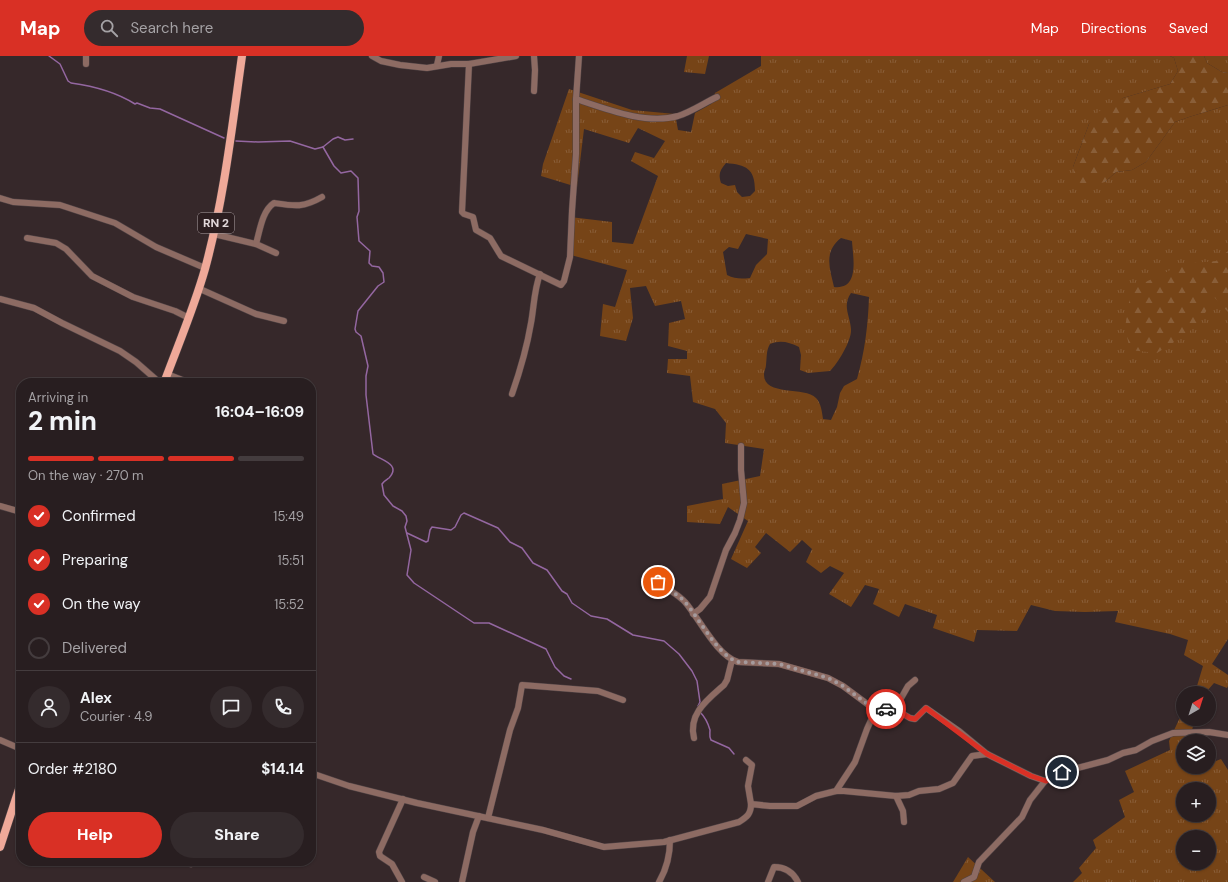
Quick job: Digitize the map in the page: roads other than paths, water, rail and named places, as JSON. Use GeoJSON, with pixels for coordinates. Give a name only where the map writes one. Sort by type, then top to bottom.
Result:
{"type":"FeatureCollection","features":[{"type":"Feature","properties":{"kind":"main road","name":"RN 2"},"geometry":{"type":"LineString","coordinates":[[166,378],[200,288],[214,234],[223,188],[242,56]]}},
{"type":"Feature","properties":{"kind":"main road"},"geometry":{"type":"LineString","coordinates":[[0,847],[16,807]]}},
{"type":"Feature","properties":{"kind":"street"},"geometry":{"type":"LineString","coordinates":[[86,56],[86,64]]}},
{"type":"Feature","properties":{"kind":"street"},"geometry":{"type":"LineString","coordinates":[[372,56],[381,61],[415,68],[427,68],[437,65],[469,64],[516,56]]}},
{"type":"Feature","properties":{"kind":"street"},"geometry":{"type":"LineString","coordinates":[[437,65],[439,56]]}},
{"type":"Feature","properties":{"kind":"street"},"geometry":{"type":"LineString","coordinates":[[534,56],[534,91]]}},
{"type":"Feature","properties":{"kind":"street"},"geometry":{"type":"LineString","coordinates":[[469,64],[462,212],[474,217],[476,230],[490,238],[501,256],[540,274],[561,286],[564,281],[570,257],[576,154],[576,99],[580,56]]}},
{"type":"Feature","properties":{"kind":"street"},"geometry":{"type":"LineString","coordinates":[[576,99],[645,118],[677,116],[684,114],[716,97]]}},
{"type":"Feature","properties":{"kind":"street"},"geometry":{"type":"LineString","coordinates":[[256,244],[266,211],[269,206],[274,203],[296,206],[311,203],[322,197]]}},
{"type":"Feature","properties":{"kind":"street"},"geometry":{"type":"LineString","coordinates":[[0,198],[13,202],[60,205],[115,223],[156,247],[205,268]]}},
{"type":"Feature","properties":{"kind":"street"},"geometry":{"type":"LineString","coordinates":[[214,234],[256,244],[276,253]]}},
{"type":"Feature","properties":{"kind":"street"},"geometry":{"type":"LineString","coordinates":[[27,238],[56,243],[66,249],[92,276],[133,298],[175,311],[189,318]]}},
{"type":"Feature","properties":{"kind":"street"},"geometry":{"type":"LineString","coordinates":[[512,394],[522,367],[531,324],[536,284],[540,274]]}},
{"type":"Feature","properties":{"kind":"street"},"geometry":{"type":"LineString","coordinates":[[200,288],[256,314],[284,321]]}},
{"type":"Feature","properties":{"kind":"street"},"geometry":{"type":"LineString","coordinates":[[0,299],[34,308],[62,323],[106,343],[136,362],[154,378]]}},
{"type":"Feature","properties":{"kind":"street"},"geometry":{"type":"LineString","coordinates":[[167,374],[177,378]]}},
{"type":"Feature","properties":{"kind":"street"},"geometry":{"type":"LineString","coordinates":[[693,614],[700,609],[710,597],[726,550],[740,520],[744,503],[741,470],[741,446]]}},
{"type":"Feature","properties":{"kind":"street"},"geometry":{"type":"LineString","coordinates":[[0,506],[16,511]]}},
{"type":"Feature","properties":{"kind":"street"},"geometry":{"type":"LineString","coordinates":[[652,574],[666,589],[686,603],[713,640],[732,660],[738,662],[779,664],[828,678],[843,686],[874,709],[893,708],[910,718],[915,719],[926,708],[987,754],[1031,776],[1046,781]]}},
{"type":"Feature","properties":{"kind":"street"},"geometry":{"type":"LineString","coordinates":[[694,738],[692,728],[693,720],[697,712],[724,685],[727,680],[732,660]]}},
{"type":"Feature","properties":{"kind":"street"},"geometry":{"type":"LineString","coordinates":[[893,708],[900,700],[908,686],[915,680]]}},
{"type":"Feature","properties":{"kind":"street"},"geometry":{"type":"LineString","coordinates":[[488,818],[510,730],[518,708],[522,685],[598,691],[623,700]]}},
{"type":"Feature","properties":{"kind":"street"},"geometry":{"type":"LineString","coordinates":[[836,791],[855,762],[874,709]]}},
{"type":"Feature","properties":{"kind":"street"},"geometry":{"type":"LineString","coordinates":[[964,882],[974,877],[979,862],[1022,817],[1030,800],[1046,781],[1062,772],[1108,760],[1123,753],[1136,750],[1152,741],[1173,733],[1209,732],[1228,735]]}},
{"type":"Feature","properties":{"kind":"street"},"geometry":{"type":"LineString","coordinates":[[0,740],[16,747]]}},
{"type":"Feature","properties":{"kind":"street"},"geometry":{"type":"LineString","coordinates":[[751,804],[797,806],[816,796],[836,791],[896,796],[909,795],[919,791],[939,790],[953,783],[970,757],[974,755],[987,754]]}},
{"type":"Feature","properties":{"kind":"street"},"geometry":{"type":"LineString","coordinates":[[316,775],[349,786],[543,830],[604,847],[656,843],[739,822],[746,818],[751,811],[748,786],[752,765],[746,760]]}},
{"type":"Feature","properties":{"kind":"street"},"geometry":{"type":"LineString","coordinates":[[896,796],[903,811],[904,822]]}},
{"type":"Feature","properties":{"kind":"street"},"geometry":{"type":"LineString","coordinates":[[402,882],[392,864],[380,856],[379,852],[403,799]]}},
{"type":"Feature","properties":{"kind":"street"},"geometry":{"type":"LineString","coordinates":[[462,882],[473,832],[479,816]]}},
{"type":"Feature","properties":{"kind":"street"},"geometry":{"type":"LineString","coordinates":[[659,882],[670,850],[670,840]]}},
{"type":"Feature","properties":{"kind":"street"},"geometry":{"type":"LineString","coordinates":[[768,882],[774,867],[783,867],[794,875],[798,882]]}},
{"type":"Feature","properties":{"kind":"street"},"geometry":{"type":"LineString","coordinates":[[424,877],[435,882]]}},
{"type":"Feature","properties":{"kind":"waterway"},"geometry":{"type":"LineString","coordinates":[[49,56],[60,64],[68,81],[71,83],[104,90],[135,104],[137,103],[150,108],[160,109],[224,138]]}},
{"type":"Feature","properties":{"kind":"waterway"},"geometry":{"type":"LineString","coordinates":[[236,141],[290,141],[315,149],[323,147],[338,137],[345,140],[353,139]]}},
{"type":"Feature","properties":{"kind":"waterway"},"geometry":{"type":"LineString","coordinates":[[323,147],[334,166],[341,173],[351,171],[358,178],[359,211],[357,217],[359,241],[370,251],[369,263],[372,266],[379,267],[383,273],[384,282],[378,286],[358,311],[355,329],[361,336],[368,366],[366,376],[366,395],[373,454],[388,463],[393,469],[389,478],[382,484],[384,495],[393,506],[402,511],[406,516],[407,521],[405,527],[411,550],[407,575],[414,583],[474,623],[489,623],[546,649],[555,667],[564,676],[571,679]]}},
{"type":"Feature","properties":{"kind":"waterway"},"geometry":{"type":"LineString","coordinates":[[407,533],[426,542],[428,541],[432,527],[451,530],[455,527],[461,515],[464,513],[498,528],[510,542],[522,548],[533,563],[547,570],[562,591],[567,594],[572,603],[591,616],[607,619],[633,635],[664,641],[679,654],[692,671],[697,681],[700,702],[698,706]]}},
{"type":"Feature","properties":{"kind":"waterway"},"geometry":{"type":"LineString","coordinates":[[700,712],[705,718],[710,730],[711,740],[729,748],[734,754]]}}]}
